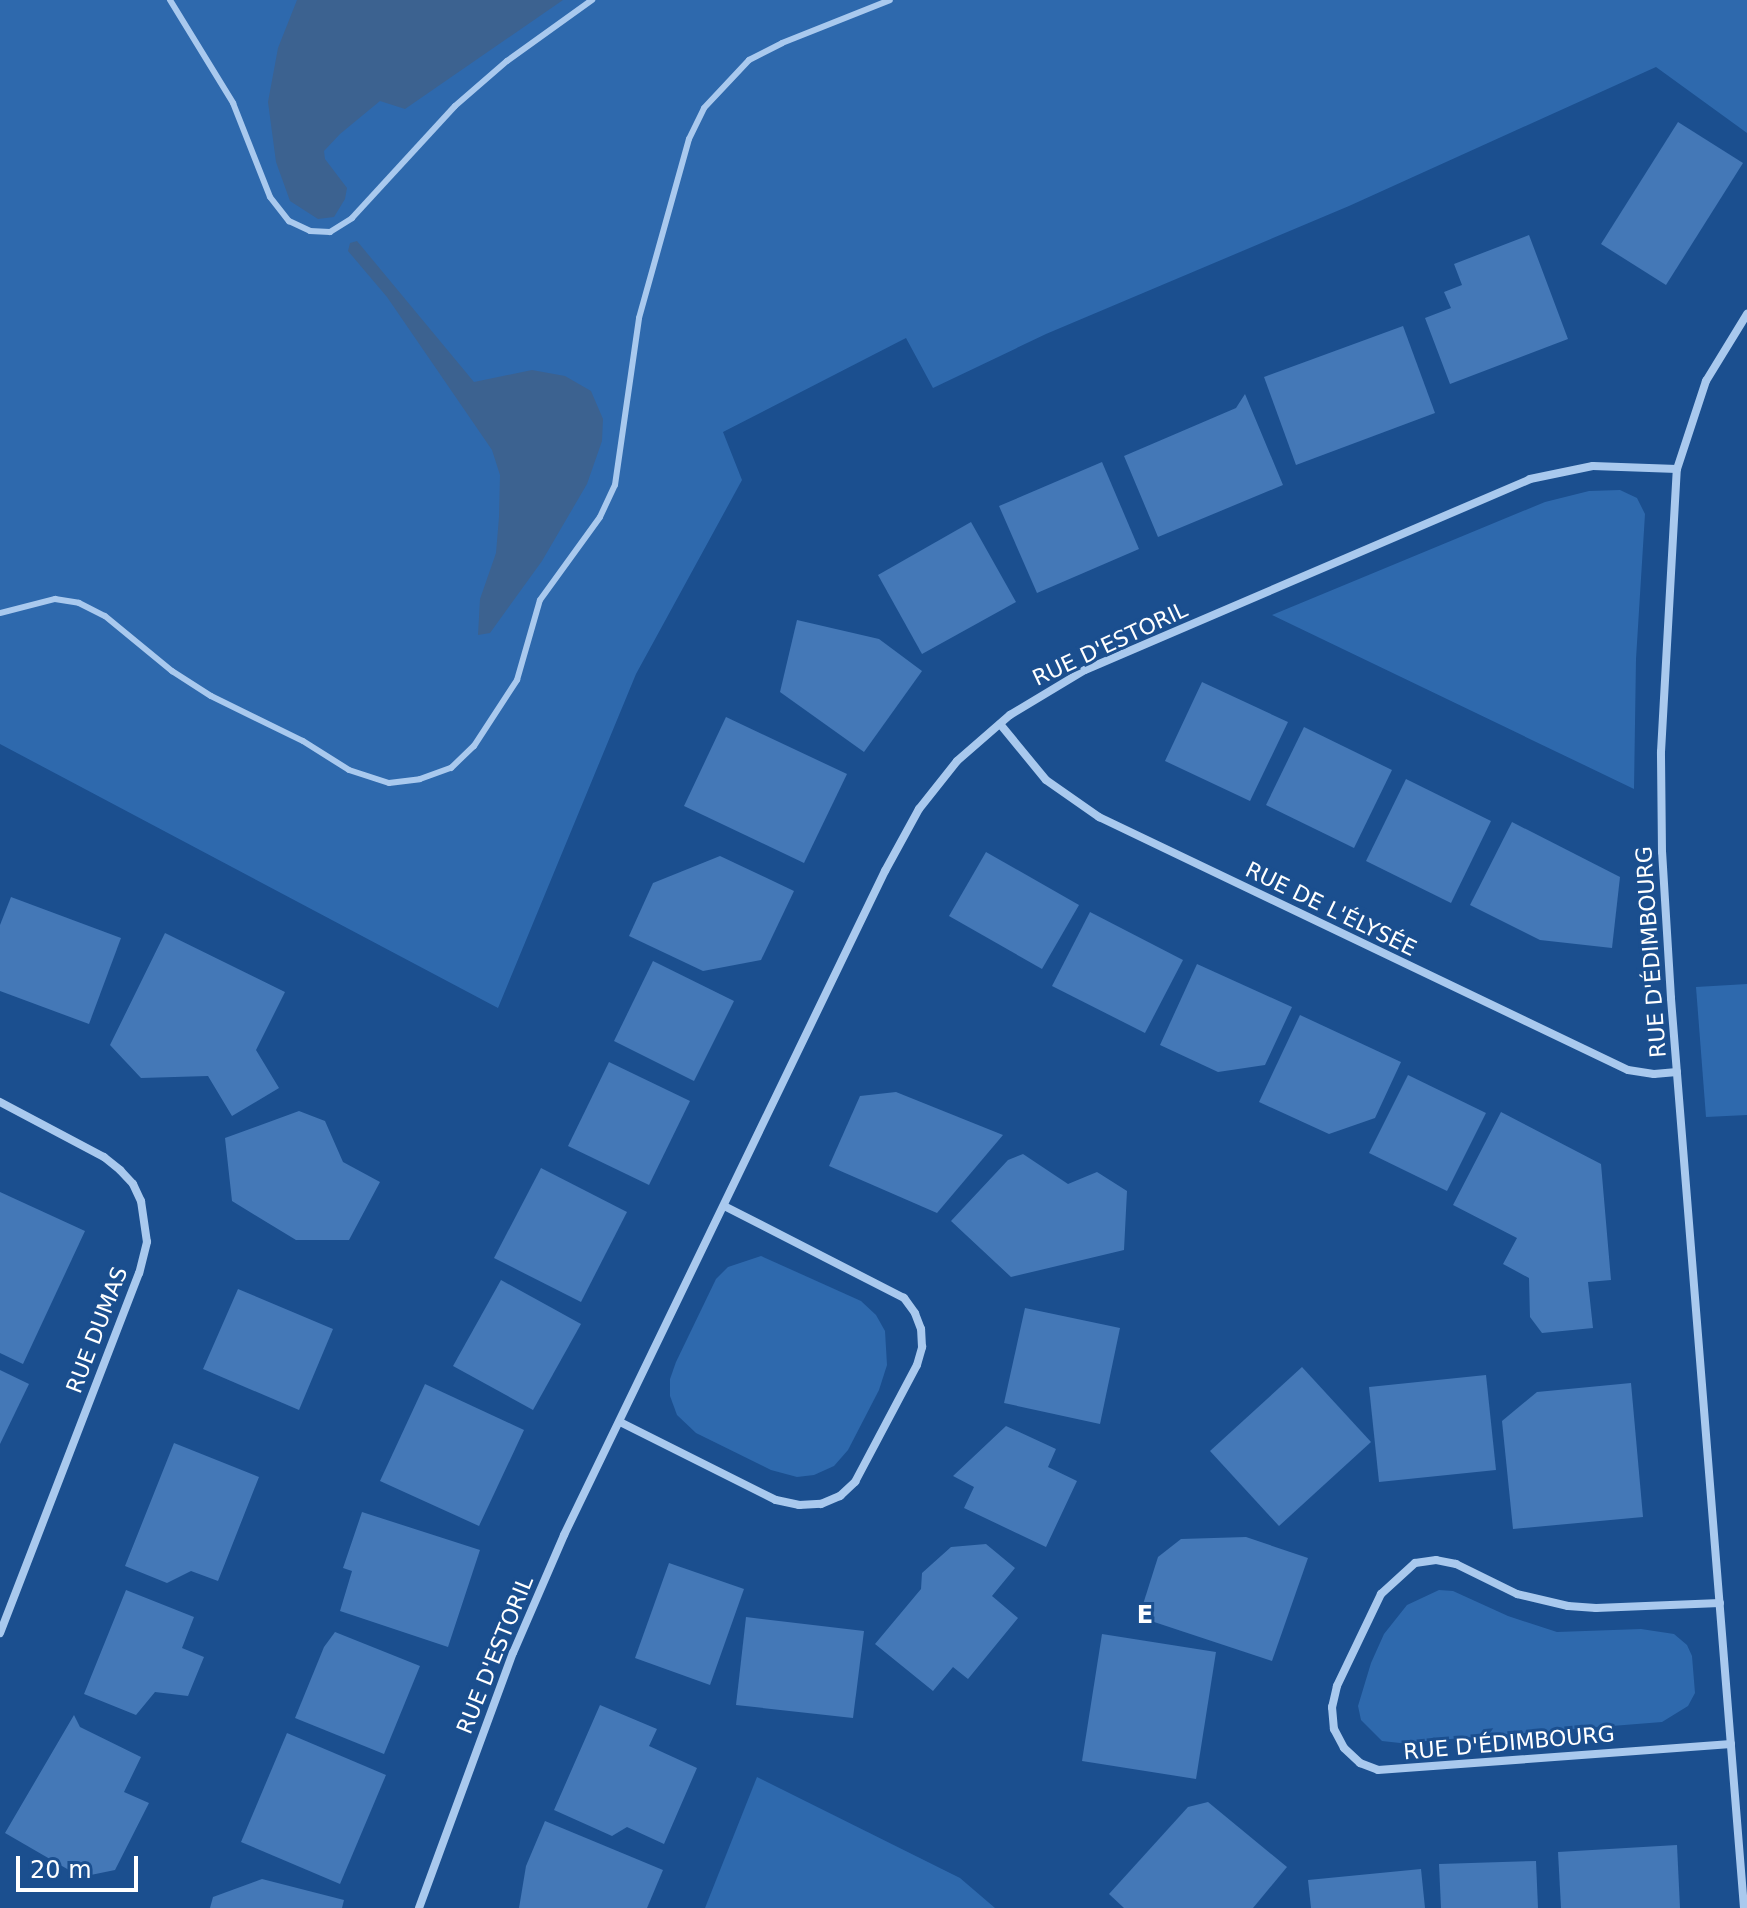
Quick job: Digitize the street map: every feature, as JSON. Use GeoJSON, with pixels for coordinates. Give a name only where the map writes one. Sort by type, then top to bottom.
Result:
{"type":"FeatureCollection","features":[{"type":"Feature","properties":{"kind":"street","name":"RUE D'ÉDIMBOURG"},"geometry":{"type":"LineString","coordinates":[[1744,1908],[1665,909],[1661,752],[1677,469],[1706,381],[1747,314]]}},
{"type":"Feature","properties":{"kind":"street","name":"RUE D'ESTORIL"},"geometry":{"type":"LineString","coordinates":[[419,1908],[530,1612],[905,833],[957,761],[1037,697],[1085,670],[1530,479],[1593,466],[1677,469]]}},
{"type":"Feature","properties":{"kind":"street","name":"RUE DE L'ÉLYSÉE"},"geometry":{"type":"LineString","coordinates":[[1000,724],[1046,780],[1099,817],[1615,1064],[1640,1072],[1677,1072]]}},
{"type":"Feature","properties":{"kind":"street","name":"RUE DUMAS"},"geometry":{"type":"LineString","coordinates":[[0,1102],[104,1157],[120,1170],[133,1184],[141,1201],[147,1242],[139,1273],[0,1633]]}},
{"type":"Feature","properties":{"kind":"street"},"geometry":{"type":"LineString","coordinates":[[620,1422],[776,1500],[799,1505],[821,1504],[840,1496],[855,1482],[917,1365],[922,1347],[921,1329],[915,1313],[904,1298],[724,1206]]}},
{"type":"Feature","properties":{"kind":"street","name":"RUE D'ÉDIMBOURG"},"geometry":{"type":"LineString","coordinates":[[1720,1603],[1568,1606],[1517,1594],[1456,1564],[1436,1560],[1415,1563],[1381,1594],[1337,1686],[1333,1718],[1334,1729],[1344,1748],[1360,1763],[1378,1770],[1731,1744]]}},
{"type":"Feature","properties":{"kind":"lane"},"geometry":{"type":"LineString","coordinates":[[170,0],[233,103],[270,197],[289,221],[310,231],[330,232],[352,218],[455,106],[507,61],[592,0]]}},
{"type":"Feature","properties":{"kind":"lane"},"geometry":{"type":"LineString","coordinates":[[0,613],[55,599],[79,603],[105,616],[172,671],[211,696],[303,741],[349,770],[389,783],[420,779],[451,768],[474,746],[517,680],[540,600],[600,517],[615,485],[639,318],[689,139],[704,108],[749,60],[782,43],[890,0]]}},
{"type":"Feature","properties":{"kind":"shaded area"},"geometry":{"type":"Polygon","coordinates":[[[0,0],[1747,0],[1747,133],[1656,67],[1349,206],[1046,334],[933,388],[906,338],[723,432],[742,480],[636,674],[498,1008],[0,744],[0,0]]]}},
{"type":"Feature","properties":{"kind":"shaded area"},"geometry":{"type":"Polygon","coordinates":[[[297,0],[563,0],[405,109],[380,101],[340,134],[324,151],[325,159],[347,188],[345,199],[334,217],[318,219],[290,201],[276,162],[268,102],[278,48],[297,0]]]}},
{"type":"Feature","properties":{"kind":"shaded area"},"geometry":{"type":"Polygon","coordinates":[[[357,241],[474,382],[532,370],[565,376],[591,391],[603,419],[602,441],[587,484],[542,561],[490,633],[478,635],[480,599],[496,553],[499,517],[500,475],[492,450],[387,297],[348,251],[350,243],[357,241]]]}},
{"type":"Feature","properties":{"kind":"shaded area"},"geometry":{"type":"Polygon","coordinates":[[[1620,490],[1637,498],[1645,514],[1636,659],[1634,789],[1272,615],[1545,502],[1589,491],[1620,490]]]}},
{"type":"Feature","properties":{"kind":"shaded area"},"geometry":{"type":"Polygon","coordinates":[[[1747,984],[1747,1115],[1706,1117],[1696,987],[1747,984]]]}},
{"type":"Feature","properties":{"kind":"shaded area"},"geometry":{"type":"Polygon","coordinates":[[[761,1256],[861,1301],[876,1315],[885,1331],[887,1365],[879,1390],[848,1450],[834,1466],[814,1475],[797,1477],[771,1470],[696,1433],[677,1415],[670,1396],[670,1379],[676,1362],[716,1279],[728,1267],[761,1256]]]}},
{"type":"Feature","properties":{"kind":"shaded area"},"geometry":{"type":"Polygon","coordinates":[[[1439,1590],[1453,1591],[1508,1616],[1557,1632],[1641,1629],[1674,1634],[1687,1645],[1692,1656],[1695,1693],[1688,1706],[1662,1722],[1400,1743],[1382,1741],[1361,1720],[1358,1706],[1371,1663],[1384,1634],[1407,1605],[1439,1590]]]}},
{"type":"Feature","properties":{"kind":"shaded area"},"geometry":{"type":"Polygon","coordinates":[[[757,1777],[960,1878],[995,1908],[705,1908],[757,1777]]]}},
{"type":"Feature","properties":{"kind":"building"},"geometry":{"type":"Polygon","coordinates":[[[1678,122],[1743,163],[1666,285],[1601,244],[1678,122]]]}},
{"type":"Feature","properties":{"kind":"building"},"geometry":{"type":"Polygon","coordinates":[[[1529,235],[1568,339],[1450,384],[1425,318],[1451,308],[1444,292],[1462,285],[1454,264],[1529,235]]]}},
{"type":"Feature","properties":{"kind":"building"},"geometry":{"type":"Polygon","coordinates":[[[1403,326],[1435,413],[1296,465],[1264,377],[1403,326]]]}},
{"type":"Feature","properties":{"kind":"building"},"geometry":{"type":"Polygon","coordinates":[[[1245,394],[1283,485],[1158,537],[1124,456],[1236,408],[1245,394]]]}},
{"type":"Feature","properties":{"kind":"building"},"geometry":{"type":"Polygon","coordinates":[[[1102,462],[1139,549],[1037,593],[999,506],[1102,462]]]}},
{"type":"Feature","properties":{"kind":"building"},"geometry":{"type":"Polygon","coordinates":[[[971,522],[1016,602],[922,654],[878,575],[971,522]]]}},
{"type":"Feature","properties":{"kind":"building"},"geometry":{"type":"Polygon","coordinates":[[[797,620],[879,639],[922,671],[864,752],[780,692],[797,620]]]}},
{"type":"Feature","properties":{"kind":"building"},"geometry":{"type":"Polygon","coordinates":[[[1202,682],[1288,722],[1250,801],[1165,761],[1202,682]]]}},
{"type":"Feature","properties":{"kind":"building"},"geometry":{"type":"Polygon","coordinates":[[[726,717],[847,774],[804,863],[684,806],[726,717]]]}},
{"type":"Feature","properties":{"kind":"building"},"geometry":{"type":"Polygon","coordinates":[[[1304,727],[1392,770],[1354,848],[1266,805],[1304,727]]]}},
{"type":"Feature","properties":{"kind":"building"},"geometry":{"type":"Polygon","coordinates":[[[1406,779],[1491,821],[1451,903],[1366,861],[1406,779]]]}},
{"type":"Feature","properties":{"kind":"building"},"geometry":{"type":"Polygon","coordinates":[[[1512,822],[1620,877],[1612,948],[1540,940],[1470,905],[1512,822]]]}},
{"type":"Feature","properties":{"kind":"building"},"geometry":{"type":"Polygon","coordinates":[[[986,852],[1079,905],[1042,969],[949,916],[986,852]]]}},
{"type":"Feature","properties":{"kind":"building"},"geometry":{"type":"Polygon","coordinates":[[[720,856],[794,891],[761,960],[703,971],[629,936],[653,883],[720,856]]]}},
{"type":"Feature","properties":{"kind":"building"},"geometry":{"type":"Polygon","coordinates":[[[11,897],[121,938],[89,1024],[0,991],[0,925],[11,897]]]}},
{"type":"Feature","properties":{"kind":"building"},"geometry":{"type":"Polygon","coordinates":[[[1090,912],[1183,960],[1145,1033],[1052,986],[1090,912]]]}},
{"type":"Feature","properties":{"kind":"building"},"geometry":{"type":"Polygon","coordinates":[[[165,933],[285,992],[256,1050],[279,1088],[232,1116],[208,1076],[141,1078],[110,1045],[165,933]]]}},
{"type":"Feature","properties":{"kind":"building"},"geometry":{"type":"Polygon","coordinates":[[[653,961],[734,1001],[694,1081],[614,1041],[653,961]]]}},
{"type":"Feature","properties":{"kind":"building"},"geometry":{"type":"Polygon","coordinates":[[[1197,964],[1292,1007],[1265,1065],[1218,1072],[1160,1045],[1197,964]]]}},
{"type":"Feature","properties":{"kind":"building"},"geometry":{"type":"Polygon","coordinates":[[[1300,1015],[1401,1062],[1375,1118],[1329,1134],[1259,1102],[1300,1015]]]}},
{"type":"Feature","properties":{"kind":"building"},"geometry":{"type":"Polygon","coordinates":[[[609,1062],[690,1101],[649,1185],[568,1146],[609,1062]]]}},
{"type":"Feature","properties":{"kind":"building"},"geometry":{"type":"Polygon","coordinates":[[[1408,1075],[1486,1113],[1447,1191],[1369,1153],[1408,1075]]]}},
{"type":"Feature","properties":{"kind":"building"},"geometry":{"type":"Polygon","coordinates":[[[896,1092],[1003,1135],[937,1213],[829,1166],[860,1096],[896,1092]]]}},
{"type":"Feature","properties":{"kind":"building"},"geometry":{"type":"Polygon","coordinates":[[[299,1111],[325,1121],[343,1162],[380,1182],[349,1240],[296,1240],[232,1201],[225,1138],[299,1111]]]}},
{"type":"Feature","properties":{"kind":"building"},"geometry":{"type":"Polygon","coordinates":[[[1501,1112],[1601,1164],[1611,1280],[1588,1282],[1593,1328],[1542,1333],[1530,1317],[1529,1278],[1503,1264],[1517,1238],[1453,1205],[1501,1112]]]}},
{"type":"Feature","properties":{"kind":"building"},"geometry":{"type":"Polygon","coordinates":[[[1023,1154],[1068,1184],[1097,1172],[1127,1191],[1124,1250],[1011,1277],[951,1221],[1008,1160],[1023,1154]]]}},
{"type":"Feature","properties":{"kind":"building"},"geometry":{"type":"Polygon","coordinates":[[[541,1168],[627,1212],[581,1302],[494,1258],[541,1168]]]}},
{"type":"Feature","properties":{"kind":"building"},"geometry":{"type":"Polygon","coordinates":[[[0,1192],[85,1231],[23,1364],[0,1353],[0,1192]]]}},
{"type":"Feature","properties":{"kind":"building"},"geometry":{"type":"Polygon","coordinates":[[[501,1280],[581,1324],[533,1410],[453,1366],[501,1280]]]}},
{"type":"Feature","properties":{"kind":"building"},"geometry":{"type":"Polygon","coordinates":[[[238,1289],[333,1329],[299,1410],[203,1369],[238,1289]]]}},
{"type":"Feature","properties":{"kind":"building"},"geometry":{"type":"Polygon","coordinates":[[[1025,1308],[1120,1328],[1100,1424],[1004,1403],[1025,1308]]]}},
{"type":"Feature","properties":{"kind":"building"},"geometry":{"type":"Polygon","coordinates":[[[1302,1367],[1371,1442],[1279,1526],[1210,1451],[1302,1367]]]}},
{"type":"Feature","properties":{"kind":"building"},"geometry":{"type":"Polygon","coordinates":[[[0,1370],[29,1384],[0,1444],[0,1370]]]}},
{"type":"Feature","properties":{"kind":"building"},"geometry":{"type":"Polygon","coordinates":[[[1486,1375],[1496,1470],[1379,1482],[1369,1387],[1486,1375]]]}},
{"type":"Feature","properties":{"kind":"building"},"geometry":{"type":"Polygon","coordinates":[[[1631,1383],[1643,1517],[1513,1529],[1502,1421],[1537,1392],[1631,1383]]]}},
{"type":"Feature","properties":{"kind":"building"},"geometry":{"type":"Polygon","coordinates":[[[425,1384],[524,1430],[479,1526],[380,1481],[425,1384]]]}},
{"type":"Feature","properties":{"kind":"building"},"geometry":{"type":"Polygon","coordinates":[[[1006,1426],[1056,1449],[1048,1467],[1077,1481],[1046,1547],[964,1508],[974,1487],[953,1476],[1006,1426]]]}},
{"type":"Feature","properties":{"kind":"building"},"geometry":{"type":"Polygon","coordinates":[[[174,1443],[259,1477],[218,1581],[191,1571],[167,1583],[125,1566],[174,1443]]]}},
{"type":"Feature","properties":{"kind":"building"},"geometry":{"type":"Polygon","coordinates":[[[362,1512],[480,1550],[448,1647],[340,1611],[352,1571],[343,1568],[362,1512]]]}},
{"type":"Feature","properties":{"kind":"building"},"geometry":{"type":"Polygon","coordinates":[[[1246,1537],[1308,1558],[1272,1661],[1139,1617],[1158,1557],[1181,1539],[1246,1537]]]}},
{"type":"Feature","properties":{"kind":"building"},"geometry":{"type":"Polygon","coordinates":[[[986,1544],[1015,1568],[992,1596],[1018,1618],[968,1679],[953,1667],[933,1691],[875,1644],[921,1589],[922,1573],[951,1547],[986,1544]]]}},
{"type":"Feature","properties":{"kind":"building"},"geometry":{"type":"Polygon","coordinates":[[[669,1563],[744,1589],[710,1685],[635,1658],[669,1563]]]}},
{"type":"Feature","properties":{"kind":"building"},"geometry":{"type":"Polygon","coordinates":[[[126,1590],[194,1617],[182,1648],[204,1657],[188,1696],[155,1692],[136,1715],[84,1694],[126,1590]]]}},
{"type":"Feature","properties":{"kind":"building"},"geometry":{"type":"Polygon","coordinates":[[[746,1617],[864,1631],[853,1718],[736,1705],[746,1617]]]}},
{"type":"Feature","properties":{"kind":"building"},"geometry":{"type":"Polygon","coordinates":[[[335,1632],[420,1666],[384,1754],[295,1718],[324,1647],[335,1632]]]}},
{"type":"Feature","properties":{"kind":"building"},"geometry":{"type":"Polygon","coordinates":[[[1102,1634],[1216,1652],[1196,1779],[1082,1761],[1102,1634]]]}},
{"type":"Feature","properties":{"kind":"building"},"geometry":{"type":"Polygon","coordinates":[[[600,1705],[657,1729],[649,1746],[697,1768],[664,1844],[627,1827],[612,1836],[554,1810],[600,1705]]]}},
{"type":"Feature","properties":{"kind":"building"},"geometry":{"type":"Polygon","coordinates":[[[74,1715],[80,1727],[141,1757],[124,1792],[149,1803],[115,1870],[81,1877],[5,1833],[74,1715]]]}},
{"type":"Feature","properties":{"kind":"building"},"geometry":{"type":"Polygon","coordinates":[[[287,1733],[386,1775],[340,1884],[241,1842],[287,1733]]]}},
{"type":"Feature","properties":{"kind":"building"},"geometry":{"type":"Polygon","coordinates":[[[1208,1802],[1287,1867],[1253,1908],[1124,1908],[1109,1894],[1188,1807],[1208,1802]]]}},
{"type":"Feature","properties":{"kind":"building"},"geometry":{"type":"Polygon","coordinates":[[[545,1821],[663,1870],[647,1908],[519,1908],[526,1866],[545,1821]]]}},
{"type":"Feature","properties":{"kind":"building"},"geometry":{"type":"Polygon","coordinates":[[[1677,1845],[1680,1908],[1561,1908],[1558,1852],[1677,1845]]]}},
{"type":"Feature","properties":{"kind":"building"},"geometry":{"type":"Polygon","coordinates":[[[1536,1861],[1538,1908],[1441,1908],[1439,1864],[1536,1861]]]}},
{"type":"Feature","properties":{"kind":"building"},"geometry":{"type":"Polygon","coordinates":[[[1421,1869],[1425,1908],[1311,1908],[1308,1880],[1421,1869]]]}},
{"type":"Feature","properties":{"kind":"building"},"geometry":{"type":"Polygon","coordinates":[[[262,1879],[344,1900],[342,1908],[210,1908],[213,1897],[262,1879]]]}},
{"type":"Feature","properties":{"kind":"district","name":"E"},"geometry":{"type":"Point","coordinates":[1145,1616]}}]}
